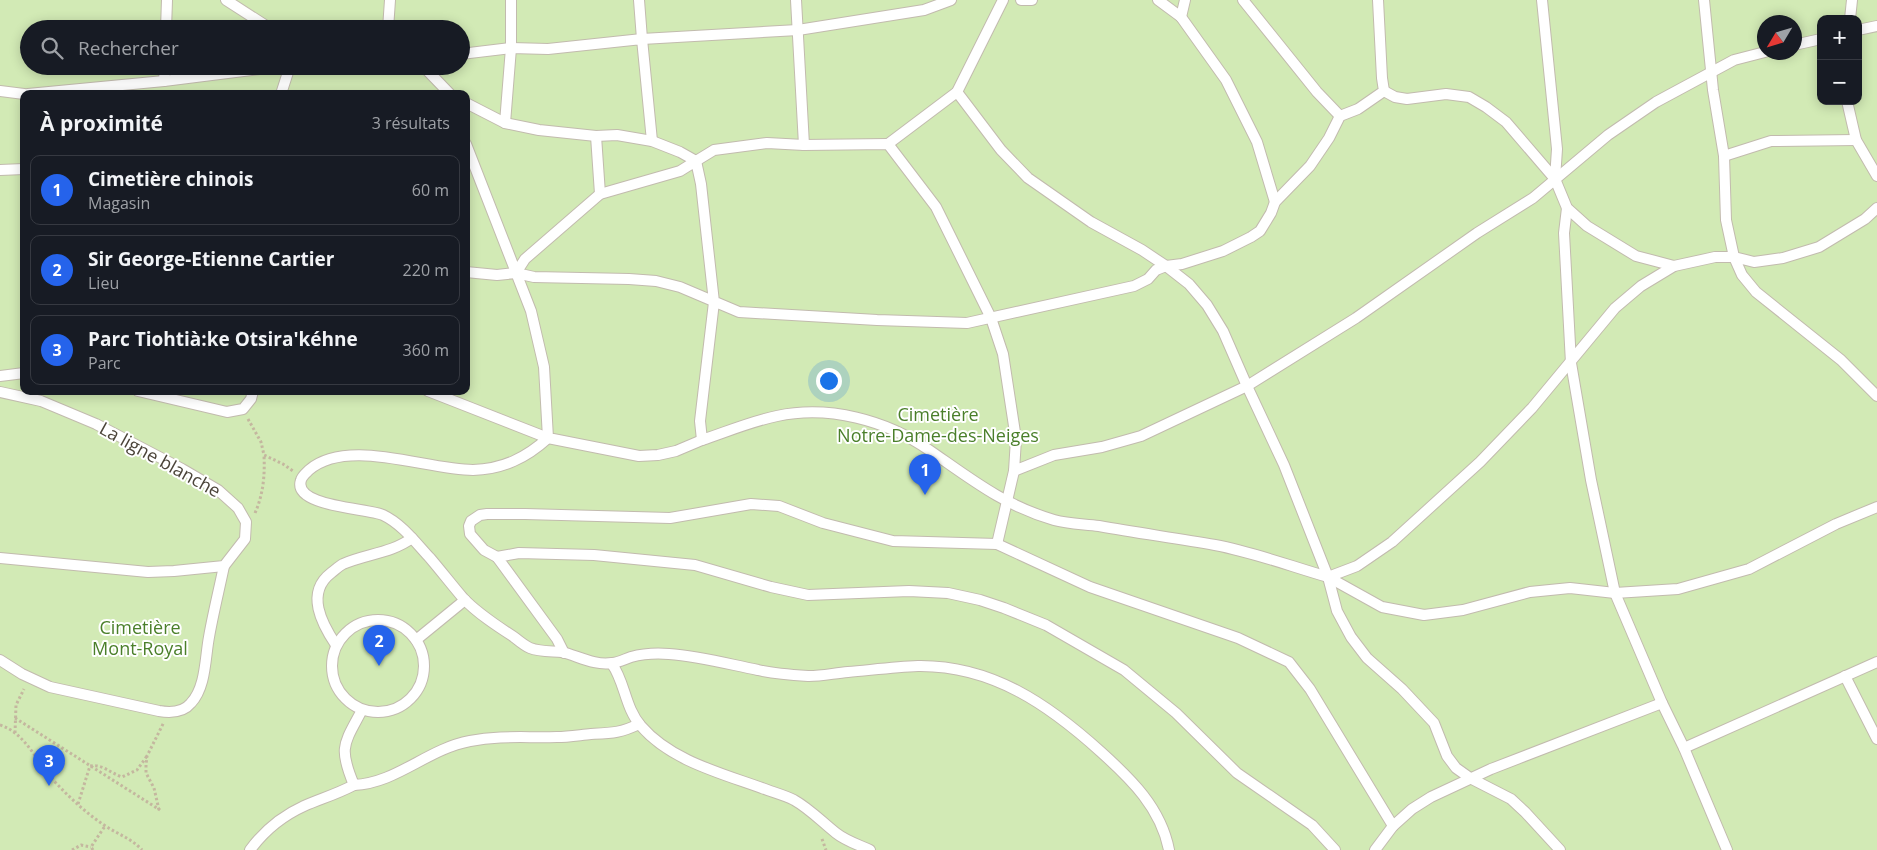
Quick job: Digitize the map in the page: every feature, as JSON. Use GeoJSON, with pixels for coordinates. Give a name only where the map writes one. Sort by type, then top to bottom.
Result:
{"type":"FeatureCollection","features":[{"type":"Feature","properties":{"kind":"lane"},"geometry":{"type":"LineString","coordinates":[[166,20],[167,0]]}},
{"type":"Feature","properties":{"kind":"lane"},"geometry":{"type":"LineString","coordinates":[[226,0],[257,20]]}},
{"type":"Feature","properties":{"kind":"lane"},"geometry":{"type":"LineString","coordinates":[[389,20],[390,0]]}},
{"type":"Feature","properties":{"kind":"lane"},"geometry":{"type":"LineString","coordinates":[[505,124],[511,48],[511,0]]}},
{"type":"Feature","properties":{"kind":"lane"},"geometry":{"type":"LineString","coordinates":[[639,0],[652,141]]}},
{"type":"Feature","properties":{"kind":"lane"},"geometry":{"type":"LineString","coordinates":[[796,0],[804,145]]}},
{"type":"Feature","properties":{"kind":"lane"},"geometry":{"type":"LineString","coordinates":[[470,53],[511,48],[548,49],[642,39],[798,30],[924,10],[950,0]]}},
{"type":"Feature","properties":{"kind":"lane"},"geometry":{"type":"LineString","coordinates":[[516,273],[525,258],[600,194],[680,171],[714,150],[766,143],[804,145],[888,144],[957,92],[1003,0]]}},
{"type":"Feature","properties":{"kind":"lane"},"geometry":{"type":"LineString","coordinates":[[1021,0],[1032,0]]}},
{"type":"Feature","properties":{"kind":"lane"},"geometry":{"type":"LineString","coordinates":[[1158,0],[1181,17],[1226,80],[1258,142],[1275,202]]}},
{"type":"Feature","properties":{"kind":"lane"},"geometry":{"type":"LineString","coordinates":[[1181,17],[1185,0]]}},
{"type":"Feature","properties":{"kind":"lane"},"geometry":{"type":"LineString","coordinates":[[1242,0],[1317,92],[1340,116]]}},
{"type":"Feature","properties":{"kind":"lane"},"geometry":{"type":"LineString","coordinates":[[1378,0],[1384,91],[1395,98],[1407,99],[1446,94],[1469,97],[1486,107],[1506,122],[1555,179],[1567,208],[1586,226],[1636,256],[1674,266]]}},
{"type":"Feature","properties":{"kind":"lane"},"geometry":{"type":"LineString","coordinates":[[1542,0],[1557,148],[1555,179]]}},
{"type":"Feature","properties":{"kind":"lane"},"geometry":{"type":"LineString","coordinates":[[1704,0],[1724,156],[1726,220],[1734,257],[1742,275],[1756,292],[1841,360],[1877,396]]}},
{"type":"Feature","properties":{"kind":"lane"},"geometry":{"type":"LineString","coordinates":[[1850,15],[1852,0]]}},
{"type":"Feature","properties":{"kind":"lane"},"geometry":{"type":"LineString","coordinates":[[1862,29],[1877,26]]}},
{"type":"Feature","properties":{"kind":"lane"},"geometry":{"type":"LineString","coordinates":[[1802,43],[1817,40]]}},
{"type":"Feature","properties":{"kind":"lane"},"geometry":{"type":"LineString","coordinates":[[1014,471],[1054,455],[1102,447],[1141,436],[1246,386],[1356,318],[1477,233],[1533,198],[1608,135],[1656,102],[1734,60],[1757,54]]}},
{"type":"Feature","properties":{"kind":"lane"},"geometry":{"type":"LineString","coordinates":[[164,75],[164,81]]}},
{"type":"Feature","properties":{"kind":"lane"},"geometry":{"type":"LineString","coordinates":[[70,90],[212,75]]}},
{"type":"Feature","properties":{"kind":"lane"},"geometry":{"type":"LineString","coordinates":[[282,90],[287,75]]}},
{"type":"Feature","properties":{"kind":"lane"},"geometry":{"type":"LineString","coordinates":[[432,75],[446,90]]}},
{"type":"Feature","properties":{"kind":"lane"},"geometry":{"type":"LineString","coordinates":[[0,91],[20,94]]}},
{"type":"Feature","properties":{"kind":"lane"},"geometry":{"type":"LineString","coordinates":[[470,272],[496,275],[516,273],[534,277],[629,279],[656,282],[680,287],[739,312],[877,320],[967,322],[991,318],[1134,286],[1148,279],[1156,270],[1223,251],[1252,237],[1260,230],[1271,213],[1275,202],[1310,166],[1329,138],[1340,116],[1358,109],[1384,91]]}},
{"type":"Feature","properties":{"kind":"lane"},"geometry":{"type":"LineString","coordinates":[[957,92],[1001,150],[1028,178],[1091,222],[1142,250],[1166,266],[1189,284],[1207,305],[1224,331],[1246,386],[1284,466],[1328,577],[1337,611],[1351,636],[1367,658],[1402,689],[1434,723],[1447,756],[1456,768],[1470,778],[1511,799],[1560,850]]}},
{"type":"Feature","properties":{"kind":"lane"},"geometry":{"type":"LineString","coordinates":[[470,105],[505,124],[539,130],[596,136],[617,135],[652,141],[680,152],[696,161],[701,184],[714,302],[700,422],[702,440]]}},
{"type":"Feature","properties":{"kind":"lane"},"geometry":{"type":"LineString","coordinates":[[1848,105],[1856,140],[1877,176]]}},
{"type":"Feature","properties":{"kind":"lane"},"geometry":{"type":"LineString","coordinates":[[596,136],[600,194]]}},
{"type":"Feature","properties":{"kind":"lane"},"geometry":{"type":"LineString","coordinates":[[1724,156],[1771,141],[1856,140]]}},
{"type":"Feature","properties":{"kind":"lane"},"geometry":{"type":"LineString","coordinates":[[888,144],[936,207],[991,318],[1003,354],[1016,439],[1014,471],[997,544]]}},
{"type":"Feature","properties":{"kind":"lane"},"geometry":{"type":"LineString","coordinates":[[470,154],[531,311],[544,367],[548,438]]}},
{"type":"Feature","properties":{"kind":"lane"},"geometry":{"type":"LineString","coordinates":[[0,170],[20,169]]}},
{"type":"Feature","properties":{"kind":"lane"},"geometry":{"type":"LineString","coordinates":[[1567,208],[1564,233],[1571,363],[1591,480],[1616,593],[1727,850]]}},
{"type":"Feature","properties":{"kind":"lane"},"geometry":{"type":"LineString","coordinates":[[1328,577],[1357,566],[1399,535],[1480,462],[1532,408],[1615,308],[1641,286],[1674,266],[1715,256],[1734,257],[1754,262],[1783,258],[1818,247],[1865,219],[1877,208]]}},
{"type":"Feature","properties":{"kind":"lane"},"geometry":{"type":"LineString","coordinates":[[0,376],[20,374]]}},
{"type":"Feature","properties":{"kind":"lane","name":"La ligne blanche"},"geometry":{"type":"LineString","coordinates":[[0,392],[41,401],[96,424],[182,468],[218,490],[238,508],[246,522]]}},
{"type":"Feature","properties":{"kind":"lane"},"geometry":{"type":"LineString","coordinates":[[155,395],[227,412],[243,409],[252,399],[252,395]]}},
{"type":"Feature","properties":{"kind":"lane"},"geometry":{"type":"LineString","coordinates":[[438,395],[548,438],[639,456],[658,456],[777,416],[827,412],[843,415],[879,424],[906,435],[982,488],[1026,511],[1056,520],[1216,545],[1328,577],[1382,607],[1424,614],[1463,610],[1530,592],[1570,588],[1616,593],[1678,589],[1749,569],[1836,524],[1877,507]]}},
{"type":"Feature","properties":{"kind":"lane"},"geometry":{"type":"LineString","coordinates":[[548,438],[522,458],[502,465],[473,470],[360,455],[333,458],[314,466],[302,477],[300,483],[305,494],[318,502],[382,514],[412,538],[465,600],[504,631],[530,648],[564,653],[596,662],[612,664],[634,656],[666,654],[698,658],[762,671],[813,676],[921,666],[947,668],[1004,684],[1053,711],[1115,764],[1139,788],[1153,807],[1163,826],[1169,850]]}},
{"type":"Feature","properties":{"kind":"lane"},"geometry":{"type":"LineString","coordinates":[[564,653],[557,638],[497,557],[484,550],[470,534],[469,526],[480,515],[525,514],[670,518],[751,504],[779,506],[823,523],[893,540],[997,544],[1090,587],[1238,638],[1289,662],[1310,689],[1393,826]]}},
{"type":"Feature","properties":{"kind":"lane"},"geometry":{"type":"LineString","coordinates":[[0,660],[50,687],[75,694],[167,712],[174,712],[188,707],[193,702],[200,686],[224,566],[245,539],[246,522]]}},
{"type":"Feature","properties":{"kind":"lane"},"geometry":{"type":"LineString","coordinates":[[336,646],[324,627],[317,606],[318,588],[327,576],[342,564],[401,547],[412,538]]}},
{"type":"Feature","properties":{"kind":"lane"},"geometry":{"type":"LineString","coordinates":[[497,557],[520,553],[594,555],[646,560],[695,565],[771,587],[808,595],[909,590],[948,593],[980,600],[1004,608],[1046,625],[1124,670],[1176,713],[1237,773],[1312,825],[1335,850]]}},
{"type":"Feature","properties":{"kind":"lane"},"geometry":{"type":"LineString","coordinates":[[0,558],[148,572],[174,572],[224,566]]}},
{"type":"Feature","properties":{"kind":"lane"},"geometry":{"type":"LineString","coordinates":[[416,640],[465,600]]}},
{"type":"Feature","properties":{"kind":"lane"},"geometry":{"type":"LineString","coordinates":[[381,620],[395,623],[416,640],[422,654],[424,668],[421,682],[414,694],[404,704],[391,710],[376,712],[362,710],[349,702],[338,690],[332,676],[332,660],[336,646],[344,634],[355,626],[368,621],[381,620]]}},
{"type":"Feature","properties":{"kind":"lane"},"geometry":{"type":"LineString","coordinates":[[1684,748],[1877,662]]}},
{"type":"Feature","properties":{"kind":"lane"},"geometry":{"type":"LineString","coordinates":[[612,664],[618,672],[627,700],[639,724],[664,746],[704,767],[792,799],[805,807],[837,834],[870,850]]}},
{"type":"Feature","properties":{"kind":"lane"},"geometry":{"type":"LineString","coordinates":[[1846,676],[1877,739]]}},
{"type":"Feature","properties":{"kind":"lane"},"geometry":{"type":"LineString","coordinates":[[1375,850],[1393,826],[1412,809],[1430,797],[1470,778],[1662,703]]}},
{"type":"Feature","properties":{"kind":"lane"},"geometry":{"type":"LineString","coordinates":[[354,785],[343,754],[347,738],[362,710]]}},
{"type":"Feature","properties":{"kind":"lane"},"geometry":{"type":"LineString","coordinates":[[250,850],[258,839],[286,816],[303,806],[354,785],[368,784],[386,779],[447,747],[502,736],[558,737],[624,731],[639,724]]}},
{"type":"Feature","properties":{"kind":"path"},"geometry":{"type":"LineString","coordinates":[[243,409],[261,442],[265,474],[262,493],[255,512],[246,522]]}},
{"type":"Feature","properties":{"kind":"path"},"geometry":{"type":"LineString","coordinates":[[264,456],[283,464],[302,477]]}},
{"type":"Feature","properties":{"kind":"path"},"geometry":{"type":"LineString","coordinates":[[15,734],[16,705],[31,678]]}},
{"type":"Feature","properties":{"kind":"path"},"geometry":{"type":"LineString","coordinates":[[90,766],[102,766],[112,774],[122,777],[137,770],[148,756],[162,728],[167,712]]}},
{"type":"Feature","properties":{"kind":"path"},"geometry":{"type":"LineString","coordinates":[[16,718],[160,810],[154,788],[146,773],[148,756]]}},
{"type":"Feature","properties":{"kind":"path"},"geometry":{"type":"LineString","coordinates":[[0,725],[25,743],[53,780],[78,804],[105,826],[134,841],[142,850]]}},
{"type":"Feature","properties":{"kind":"path"},"geometry":{"type":"LineString","coordinates":[[78,804],[90,766]]}},
{"type":"Feature","properties":{"kind":"path"},"geometry":{"type":"LineString","coordinates":[[73,849],[81,845],[92,849],[105,826]]}},
{"type":"Feature","properties":{"kind":"green space","name":"Cimetière Notre-Dame-des-Neiges"},"geometry":{"type":"Polygon","coordinates":[[[0,0],[1877,0],[1877,850],[0,850],[0,0]]]}},
{"type":"Feature","properties":{"kind":"place","name":"Cimetière chinois"},"geometry":{"type":"Point","coordinates":[925,495]}},
{"type":"Feature","properties":{"kind":"place","name":"Sir George-Etienne Cartier"},"geometry":{"type":"Point","coordinates":[379,666]}},
{"type":"Feature","properties":{"kind":"place","name":"Parc Tiohtià:ke Otsira'kéhne"},"geometry":{"type":"Point","coordinates":[49,786]}},
{"type":"Feature","properties":{"kind":"park label","name":"Cimetière Mont-Royal"},"geometry":{"type":"Point","coordinates":[140,638]}}]}
